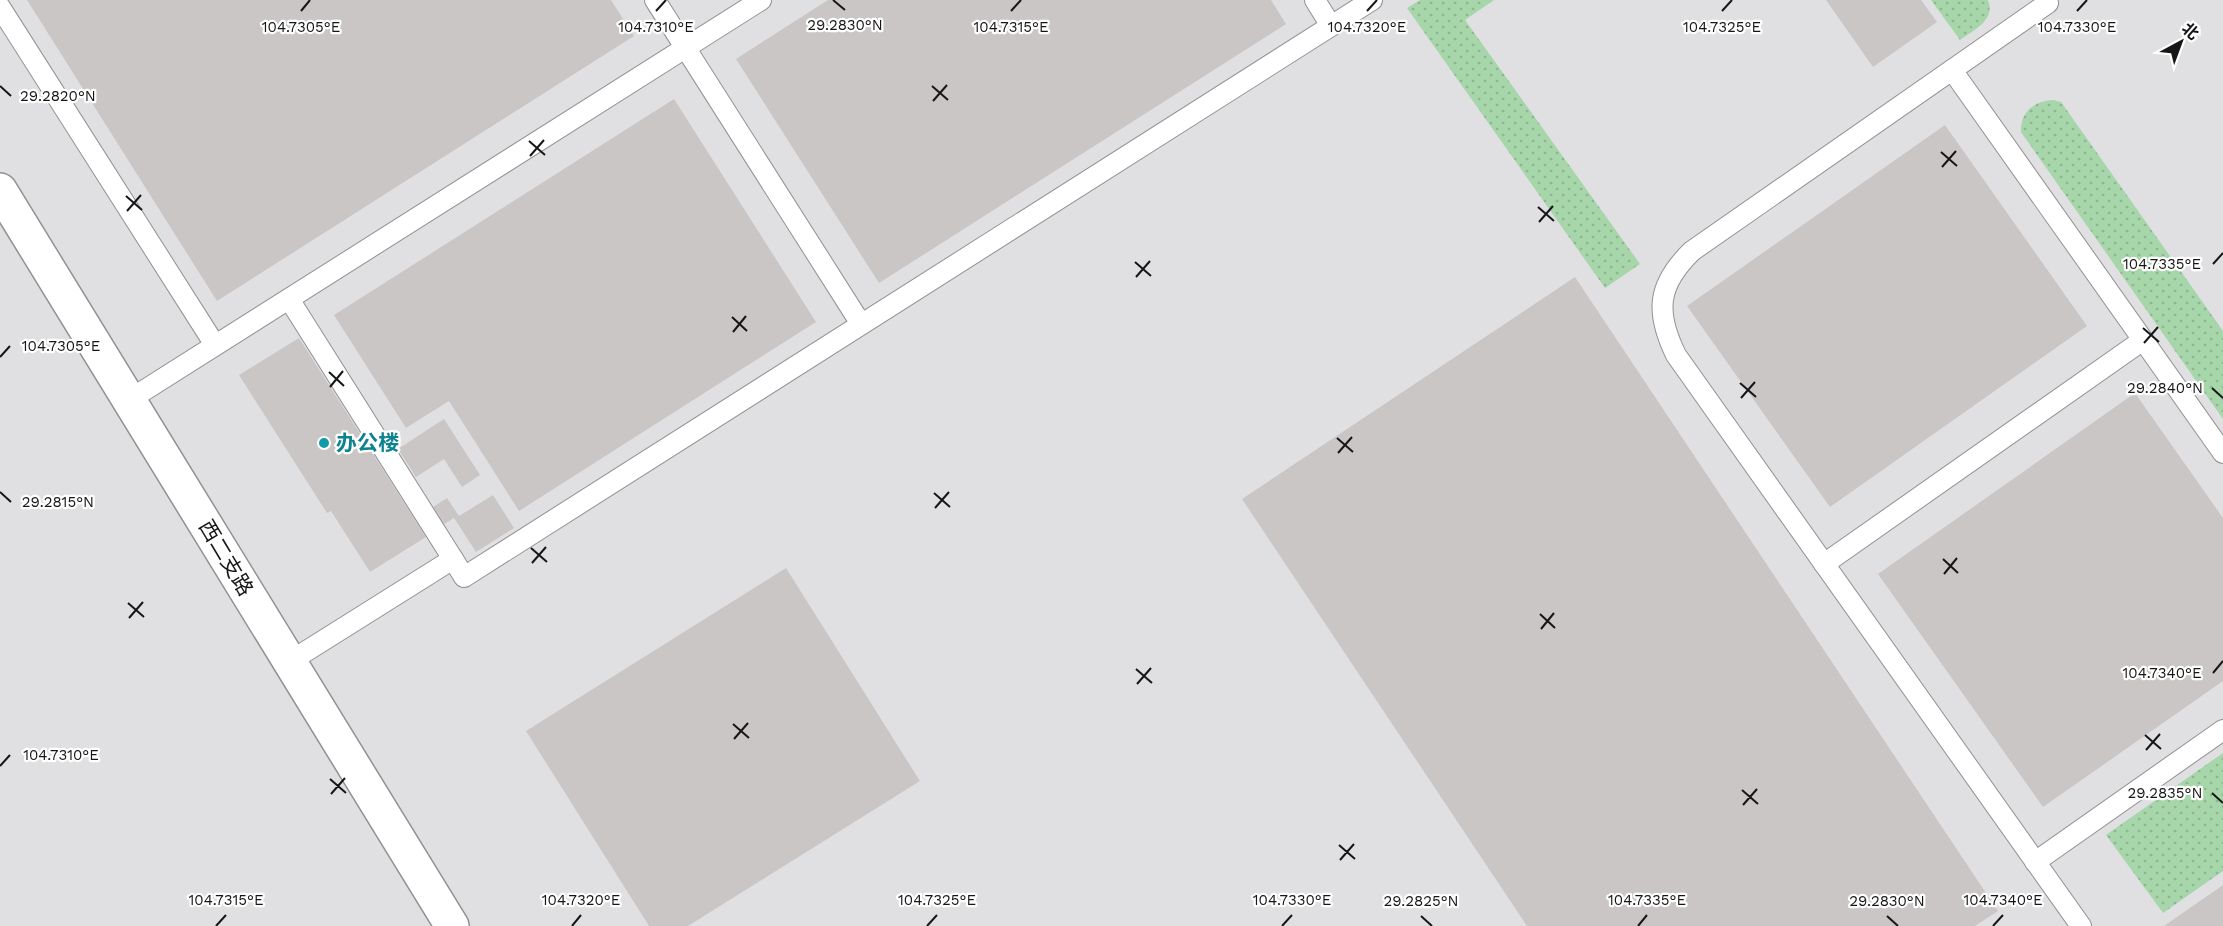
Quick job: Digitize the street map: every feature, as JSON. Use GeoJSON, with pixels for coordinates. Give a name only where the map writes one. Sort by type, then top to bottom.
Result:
{"type":"FeatureCollection","features":[{"type":"Feature","properties":{"kind":"street","name":"西二支路"},"geometry":{"type":"LineString","coordinates":[[0,190],[452,926]]}},
{"type":"Feature","properties":{"kind":"lane"},"geometry":{"type":"LineString","coordinates":[[655,0],[861,324]]}},
{"type":"Feature","properties":{"kind":"lane"},"geometry":{"type":"LineString","coordinates":[[129,400],[760,0]]}},
{"type":"Feature","properties":{"kind":"lane"},"geometry":{"type":"LineString","coordinates":[[1315,0],[1331,26]]}},
{"type":"Feature","properties":{"kind":"lane"},"geometry":{"type":"LineString","coordinates":[[289,299],[464,577],[1372,0]]}},
{"type":"Feature","properties":{"kind":"lane"},"geometry":{"type":"LineString","coordinates":[[2048,3],[1692,251],[1679,263],[1666,286],[1662,303],[1662,319],[1676,355],[2081,926]]}},
{"type":"Feature","properties":{"kind":"lane"},"geometry":{"type":"LineString","coordinates":[[0,7],[215,345]]}},
{"type":"Feature","properties":{"kind":"lane"},"geometry":{"type":"LineString","coordinates":[[1952,70],[2223,453]]}},
{"type":"Feature","properties":{"kind":"lane"},"geometry":{"type":"LineString","coordinates":[[1824,564],[2143,340]]}},
{"type":"Feature","properties":{"kind":"lane"},"geometry":{"type":"LineString","coordinates":[[289,662],[453,559]]}},
{"type":"Feature","properties":{"kind":"lane"},"geometry":{"type":"LineString","coordinates":[[2035,862],[2223,730]]}},
{"type":"Feature","properties":{"kind":"green space"},"geometry":{"type":"Polygon","coordinates":[[[1420,0],[1494,0],[1465,20],[1640,264],[1605,288],[1407,8],[1420,0]]]}},
{"type":"Feature","properties":{"kind":"green space"},"geometry":{"type":"Polygon","coordinates":[[[1931,0],[1988,0],[1989,13],[1982,24],[1960,40],[1931,0]]]}},
{"type":"Feature","properties":{"kind":"green space"},"geometry":{"type":"Polygon","coordinates":[[[2053,100],[2061,102],[2223,331],[2223,419],[2021,132],[2023,119],[2029,109],[2034,105],[2053,100]]]}},
{"type":"Feature","properties":{"kind":"green space"},"geometry":{"type":"Polygon","coordinates":[[[2223,753],[2223,871],[2163,913],[2106,835],[2223,753]]]}},
{"type":"Feature","properties":{"kind":"building"},"geometry":{"type":"Polygon","coordinates":[[[27,0],[611,0],[634,36],[217,301],[27,0]]]}},
{"type":"Feature","properties":{"kind":"building"},"geometry":{"type":"Polygon","coordinates":[[[828,0],[1271,0],[1286,24],[879,283],[736,59],[828,0]]]}},
{"type":"Feature","properties":{"kind":"building"},"geometry":{"type":"Polygon","coordinates":[[[1826,0],[1921,0],[1937,22],[1873,67],[1826,0]]]}},
{"type":"Feature","properties":{"kind":"building"},"geometry":{"type":"Polygon","coordinates":[[[674,99],[816,322],[519,511],[449,401],[406,428],[334,315],[674,99]]]}},
{"type":"Feature","properties":{"kind":"building"},"geometry":{"type":"Polygon","coordinates":[[[1945,125],[2087,326],[1830,507],[1687,306],[1945,125]]]}},
{"type":"Feature","properties":{"kind":"building"},"geometry":{"type":"Polygon","coordinates":[[[1575,277],[1998,911],[1975,926],[1527,926],[1242,499],[1575,277]]]}},
{"type":"Feature","properties":{"kind":"building","name":"办公楼"},"geometry":{"type":"Polygon","coordinates":[[[299,338],[426,537],[370,572],[331,511],[327,513],[239,375],[299,338]]]}},
{"type":"Feature","properties":{"kind":"building"},"geometry":{"type":"Polygon","coordinates":[[[2135,393],[2223,518],[2223,681],[2043,807],[1878,574],[2135,393]]]}},
{"type":"Feature","properties":{"kind":"building"},"geometry":{"type":"Polygon","coordinates":[[[444,419],[480,475],[462,487],[444,459],[416,477],[398,449],[444,419]]]}},
{"type":"Feature","properties":{"kind":"building"},"geometry":{"type":"Polygon","coordinates":[[[493,495],[514,528],[476,552],[454,518],[444,524],[433,507],[447,498],[459,516],[493,495]]]}},
{"type":"Feature","properties":{"kind":"building"},"geometry":{"type":"Polygon","coordinates":[[[786,568],[920,781],[688,926],[649,926],[526,731],[786,568]]]}},
{"type":"Feature","properties":{"kind":"building"},"geometry":{"type":"Polygon","coordinates":[[[2223,885],[2223,926],[2164,926],[2223,885]]]}},
{"type":"Feature","properties":{"kind":"place","name":"办公楼"},"geometry":{"type":"Point","coordinates":[324,443]}}]}
